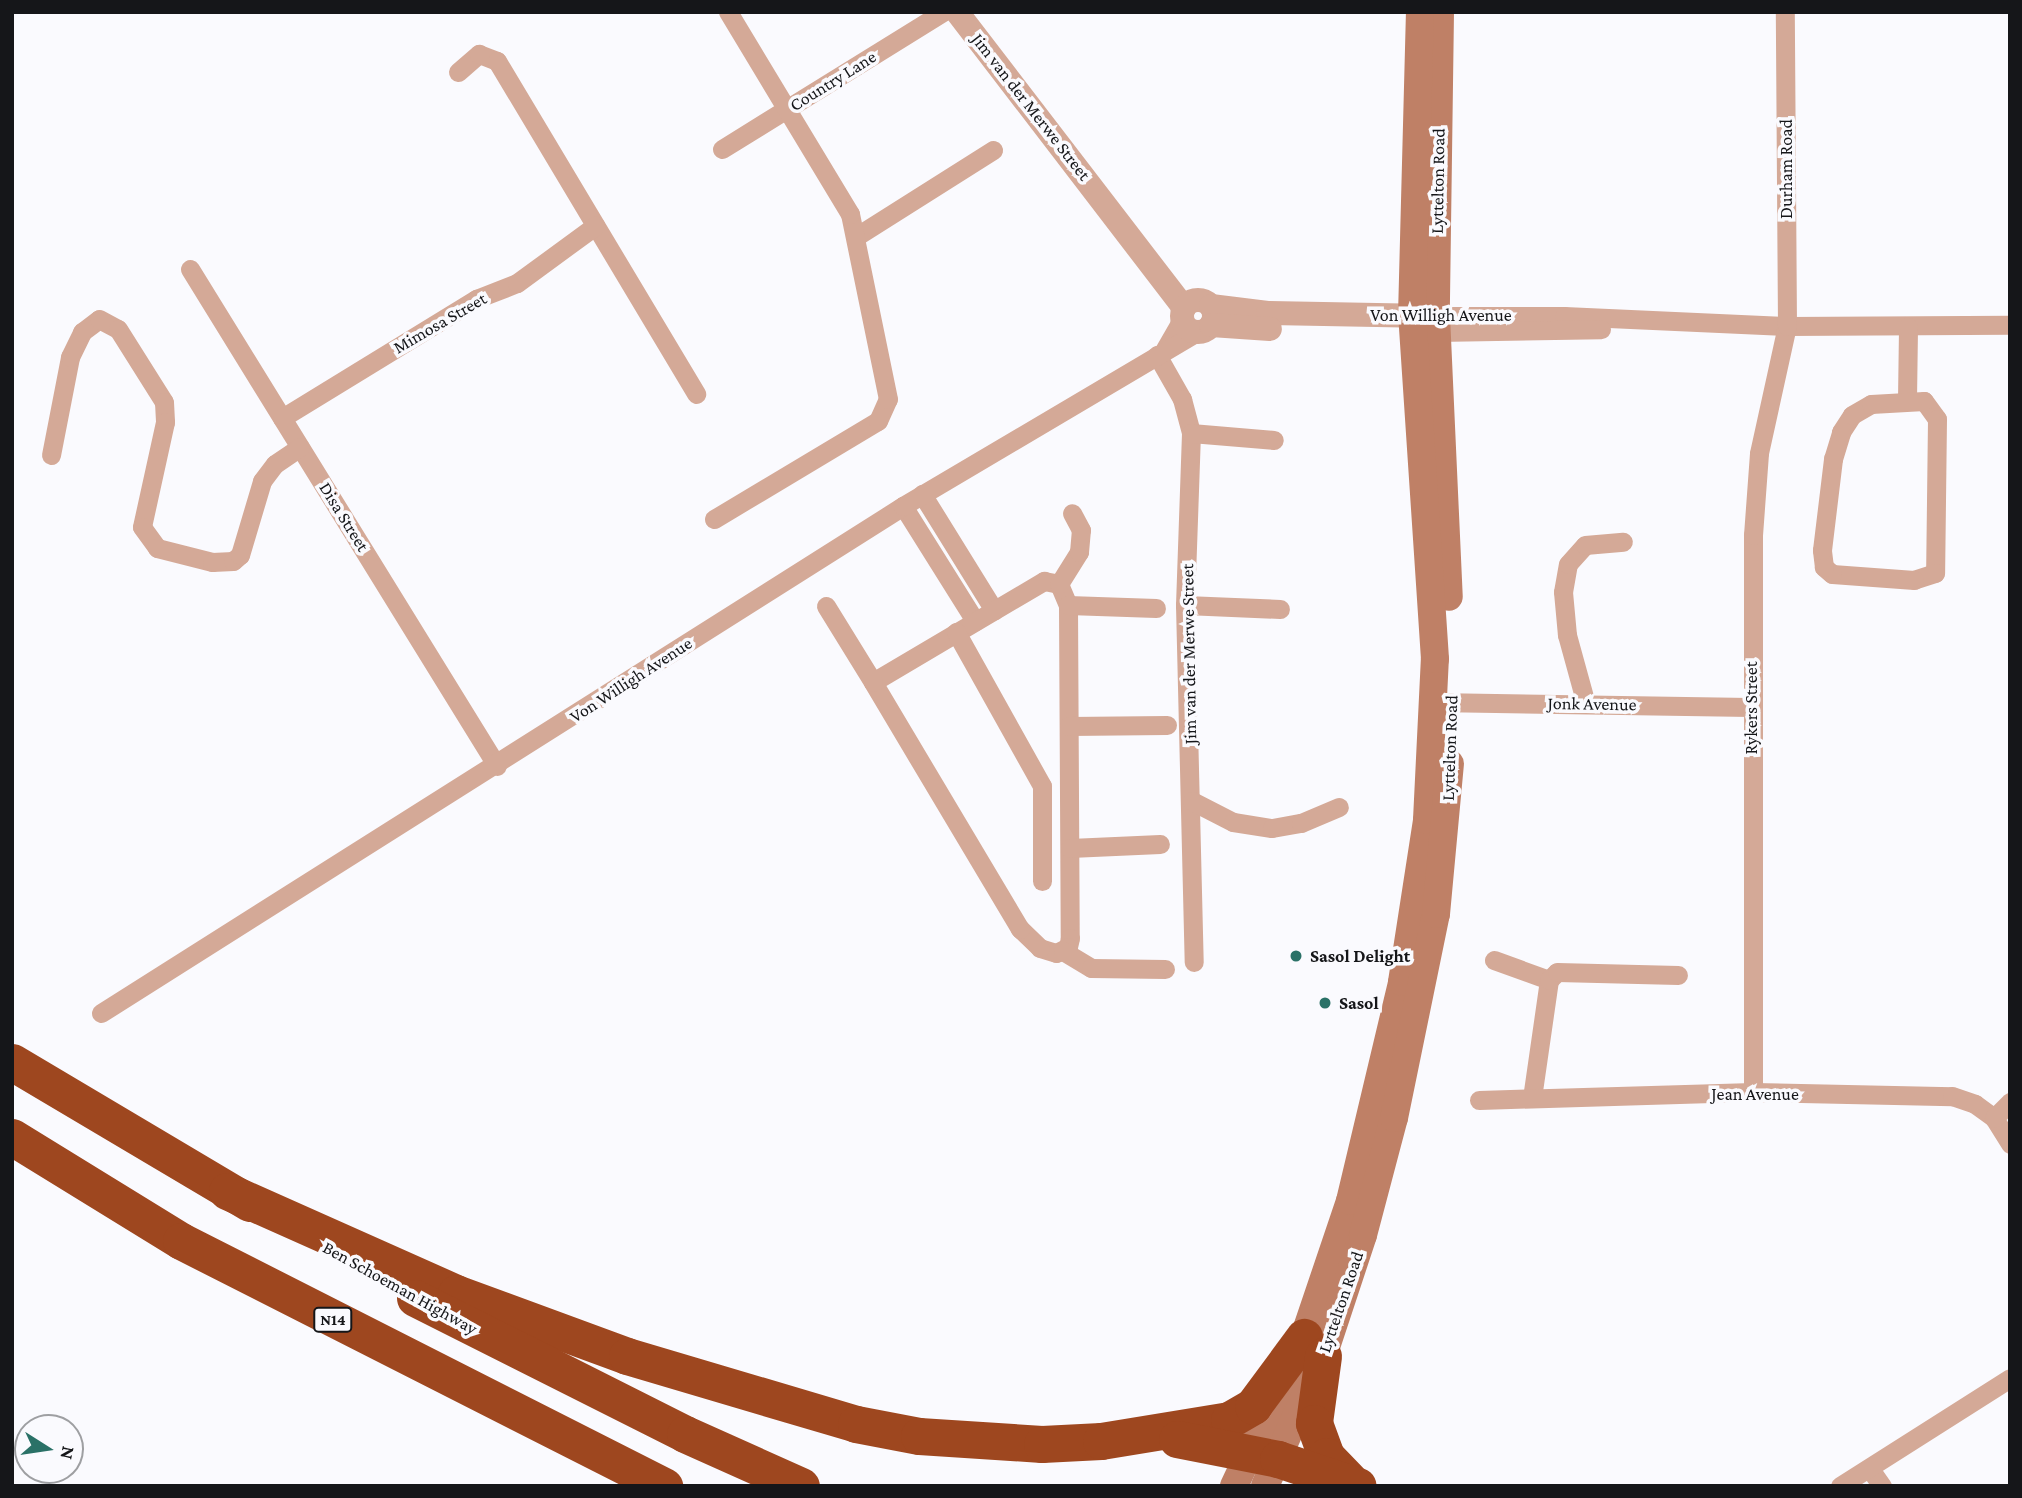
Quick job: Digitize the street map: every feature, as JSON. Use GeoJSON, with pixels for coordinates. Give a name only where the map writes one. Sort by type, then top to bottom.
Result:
{"type":"FeatureCollection","features":[{"type":"Feature","properties":{"kind":"highway","name":"Ben Schoeman Highway"},"geometry":{"type":"LineString","coordinates":[[12,1062],[227,1191],[442,1313],[685,1434],[801,1486]]}},
{"type":"Feature","properties":{"kind":"highway","name":"N14"},"geometry":{"type":"LineString","coordinates":[[12,1137],[181,1241],[664,1486]]}},
{"type":"Feature","properties":{"kind":"highway"},"geometry":{"type":"LineString","coordinates":[[227,1191],[492,1307],[628,1356],[856,1424],[919,1436],[1042,1444],[1156,1435],[1230,1420],[1253,1406],[1314,1347]]}},
{"type":"Feature","properties":{"kind":"highway"},"geometry":{"type":"LineString","coordinates":[[181,1241],[552,1446],[613,1486]]}},
{"type":"Feature","properties":{"kind":"highway"},"geometry":{"type":"LineString","coordinates":[[1314,1347],[1314,1423],[1326,1456],[1354,1483]]}},
{"type":"Feature","properties":{"kind":"highway"},"geometry":{"type":"LineString","coordinates":[[1156,1435],[1265,1465],[1354,1483]]}},
{"type":"Feature","properties":{"kind":"main road","name":"Lyttelton Road"},"geometry":{"type":"LineString","coordinates":[[1265,1465],[1314,1347],[1402,982],[1443,702],[1424,324],[1420,12]]}},
{"type":"Feature","properties":{"kind":"main road","name":"Lyttelton Road"},"geometry":{"type":"LineString","coordinates":[[1424,324],[1440,12]]}},
{"type":"Feature","properties":{"kind":"main road"},"geometry":{"type":"LineString","coordinates":[[1234,1486],[1265,1465]]}},
{"type":"Feature","properties":{"kind":"street"},"geometry":{"type":"LineString","coordinates":[[714,519],[864,430],[886,411],[885,383],[857,236],[842,198],[729,12]]}},
{"type":"Feature","properties":{"kind":"street","name":"Country Lane"},"geometry":{"type":"LineString","coordinates":[[722,149],[789,110],[943,12]]}},
{"type":"Feature","properties":{"kind":"street","name":"Jim van der Merwe Street"},"geometry":{"type":"LineString","coordinates":[[957,12],[1197,315]]}},
{"type":"Feature","properties":{"kind":"street","name":"Durham Road"},"geometry":{"type":"LineString","coordinates":[[1785,12],[1787,326]]}},
{"type":"Feature","properties":{"kind":"street"},"geometry":{"type":"LineString","coordinates":[[458,72],[479,54],[497,61],[696,394]]}},
{"type":"Feature","properties":{"kind":"street"},"geometry":{"type":"LineString","coordinates":[[857,236],[993,150]]}},
{"type":"Feature","properties":{"kind":"street","name":"Mimosa Street"},"geometry":{"type":"LineString","coordinates":[[282,418],[476,299],[517,283],[595,226]]}},
{"type":"Feature","properties":{"kind":"street","name":"Disa Street"},"geometry":{"type":"LineString","coordinates":[[190,269],[497,766]]}},
{"type":"Feature","properties":{"kind":"street","name":"Von Willigh Avenue"},"geometry":{"type":"LineString","coordinates":[[101,1013],[497,766],[902,506],[1161,352],[1197,315],[1268,313],[1424,324],[1564,316],[1671,323],[1787,326],[2010,326]]}},
{"type":"Feature","properties":{"kind":"street"},"geometry":{"type":"LineString","coordinates":[[51,455],[70,357],[82,332],[99,319],[118,329],[164,402],[165,422],[142,527],[157,548],[212,562],[233,561],[240,555],[262,481],[275,464],[300,447]]}},
{"type":"Feature","properties":{"kind":"street","name":"Rykers Street"},"geometry":{"type":"LineString","coordinates":[[1753,1092],[1750,708],[1758,465],[1787,326]]}},
{"type":"Feature","properties":{"kind":"street"},"geometry":{"type":"LineString","coordinates":[[1907,400],[1908,327]]}},
{"type":"Feature","properties":{"kind":"street","name":"Jim van der Merwe Street"},"geometry":{"type":"LineString","coordinates":[[1161,352],[1182,400],[1191,433],[1185,605],[1194,962]]}},
{"type":"Feature","properties":{"kind":"street"},"geometry":{"type":"LineString","coordinates":[[1907,400],[1924,401],[1937,419],[1938,567],[1923,579],[1841,578],[1824,567],[1822,550],[1833,460],[1841,432],[1852,415],[1871,404],[1907,400]]}},
{"type":"Feature","properties":{"kind":"street"},"geometry":{"type":"LineString","coordinates":[[1191,433],[1274,440]]}},
{"type":"Feature","properties":{"kind":"street"},"geometry":{"type":"LineString","coordinates":[[922,494],[993,610]]}},
{"type":"Feature","properties":{"kind":"street"},"geometry":{"type":"LineString","coordinates":[[902,506],[975,621]]}},
{"type":"Feature","properties":{"kind":"street"},"geometry":{"type":"LineString","coordinates":[[1059,583],[1079,552],[1081,530],[1072,513]]}},
{"type":"Feature","properties":{"kind":"street"},"geometry":{"type":"LineString","coordinates":[[1586,704],[1567,635],[1563,592],[1568,564],[1585,545],[1623,542]]}},
{"type":"Feature","properties":{"kind":"street"},"geometry":{"type":"LineString","coordinates":[[873,682],[1044,582],[1059,583]]}},
{"type":"Feature","properties":{"kind":"street"},"geometry":{"type":"LineString","coordinates":[[1059,583],[1068,605],[1070,938],[1063,951]]}},
{"type":"Feature","properties":{"kind":"street"},"geometry":{"type":"LineString","coordinates":[[1068,605],[1156,608]]}},
{"type":"Feature","properties":{"kind":"street"},"geometry":{"type":"LineString","coordinates":[[1185,605],[1280,609]]}},
{"type":"Feature","properties":{"kind":"street"},"geometry":{"type":"LineString","coordinates":[[826,606],[1020,929],[1040,948],[1063,951],[1091,968],[1165,969]]}},
{"type":"Feature","properties":{"kind":"street"},"geometry":{"type":"LineString","coordinates":[[956,632],[1042,786],[1042,881]]}},
{"type":"Feature","properties":{"kind":"street","name":"Jonk Avenue"},"geometry":{"type":"LineString","coordinates":[[1443,702],[1750,708]]}},
{"type":"Feature","properties":{"kind":"street"},"geometry":{"type":"LineString","coordinates":[[1069,726],[1167,725]]}},
{"type":"Feature","properties":{"kind":"street"},"geometry":{"type":"LineString","coordinates":[[1192,801],[1233,821],[1272,828],[1301,823],[1339,807]]}},
{"type":"Feature","properties":{"kind":"street"},"geometry":{"type":"LineString","coordinates":[[1070,848],[1160,844]]}},
{"type":"Feature","properties":{"kind":"street"},"geometry":{"type":"LineString","coordinates":[[1494,960],[1549,980],[1569,970],[1678,975]]}},
{"type":"Feature","properties":{"kind":"street"},"geometry":{"type":"LineString","coordinates":[[1532,1098],[1549,980]]}},
{"type":"Feature","properties":{"kind":"street","name":"Jean Avenue"},"geometry":{"type":"LineString","coordinates":[[1479,1100],[1753,1092],[1952,1096],[1975,1104],[1994,1118],[2010,1144]]}},
{"type":"Feature","properties":{"kind":"street"},"geometry":{"type":"LineString","coordinates":[[1994,1118],[2010,1102]]}},
{"type":"Feature","properties":{"kind":"street"},"geometry":{"type":"LineString","coordinates":[[1840,1486],[2010,1378]]}},
{"type":"Feature","properties":{"kind":"street"},"geometry":{"type":"LineString","coordinates":[[1870,1469],[1882,1486]]}},
{"type":"Feature","properties":{"kind":"place","name":"Sasol Delight"},"geometry":{"type":"Point","coordinates":[1296,956]}},
{"type":"Feature","properties":{"kind":"place","name":"Sasol"},"geometry":{"type":"Point","coordinates":[1325,1003]}}]}
